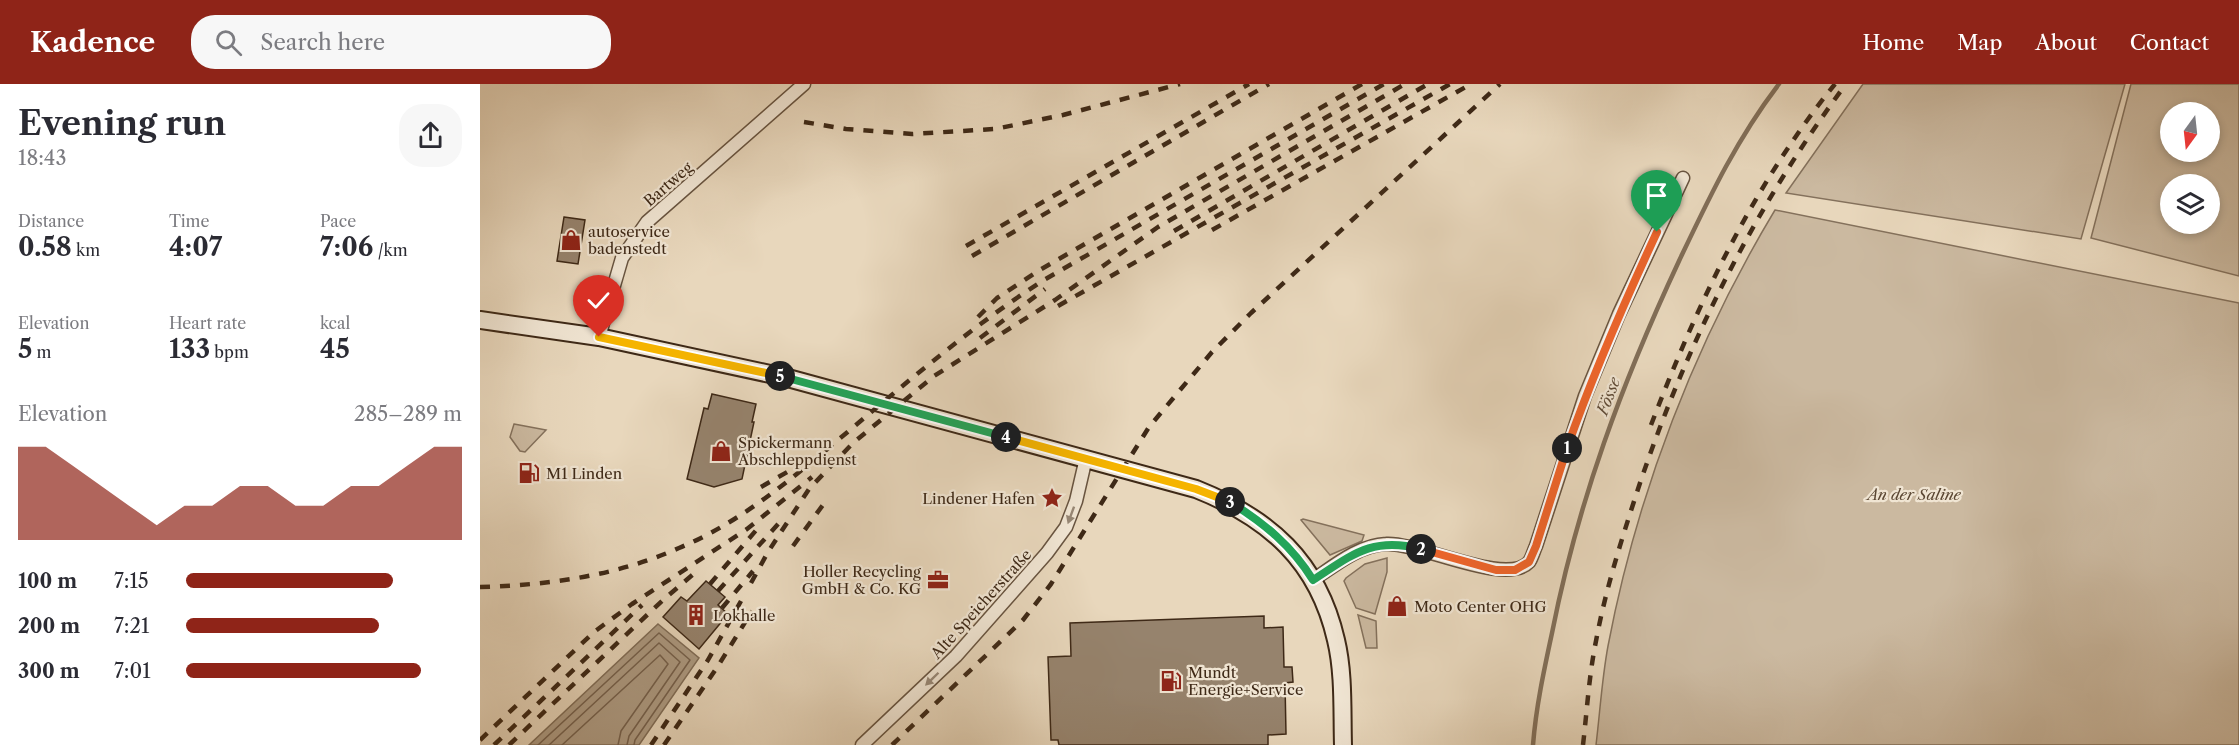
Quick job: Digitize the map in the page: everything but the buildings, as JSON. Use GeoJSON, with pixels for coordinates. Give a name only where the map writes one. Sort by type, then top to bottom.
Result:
{"type":"FeatureCollection","features":[{"type":"Feature","properties":{"kind":"street","name":"Bartweg"},"geometry":{"type":"LineString","coordinates":[[599,337],[622,258],[647,222],[804,84]]}},
{"type":"Feature","properties":{"kind":"street"},"geometry":{"type":"LineString","coordinates":[[1313,580],[1354,554],[1385,543],[1404,544],[1496,570],[1515,570],[1529,562],[1585,396],[1619,314],[1683,178]]}},
{"type":"Feature","properties":{"kind":"street"},"geometry":{"type":"LineString","coordinates":[[480,320],[599,337],[784,377],[1086,458],[1196,489],[1229,502],[1260,520],[1289,547],[1313,580],[1328,612],[1336,641],[1340,672],[1343,745]]}},
{"type":"Feature","properties":{"kind":"street","name":"Alte Speicherstraße"},"geometry":{"type":"LineString","coordinates":[[862,745],[956,656],[1047,553],[1066,527],[1086,458]]}},
{"type":"Feature","properties":{"kind":"green space"},"geometry":{"type":"Polygon","coordinates":[[[1863,84],[2125,84],[2081,239],[1786,193],[1863,84]]]}},
{"type":"Feature","properties":{"kind":"green space"},"geometry":{"type":"Polygon","coordinates":[[[2131,84],[2239,84],[2239,276],[2091,238],[2131,84]]]}},
{"type":"Feature","properties":{"kind":"green space","name":"An der Saline"},"geometry":{"type":"Polygon","coordinates":[[[1775,210],[2239,303],[2239,745],[1596,745],[1608,646],[1620,589],[1652,476],[1672,420],[1719,313],[1775,210]]]}},
{"type":"Feature","properties":{"kind":"green space"},"geometry":{"type":"Polygon","coordinates":[[[514,424],[546,430],[525,452],[520,451],[510,437],[514,424]]]}},
{"type":"Feature","properties":{"kind":"green space"},"geometry":{"type":"Polygon","coordinates":[[[1301,520],[1364,535],[1362,541],[1330,555],[1301,520]]]}},
{"type":"Feature","properties":{"kind":"green space"},"geometry":{"type":"Polygon","coordinates":[[[1387,558],[1387,572],[1375,614],[1356,608],[1344,581],[1365,564],[1387,558]]]}},
{"type":"Feature","properties":{"kind":"green space"},"geometry":{"type":"Polygon","coordinates":[[[1358,615],[1376,621],[1377,648],[1366,648],[1358,615]]]}},
{"type":"Feature","properties":{"kind":"water"},"geometry":{"type":"Polygon","coordinates":[[[658,624],[699,658],[639,745],[529,745],[658,624]]]}},
{"type":"Feature","properties":{"kind":"waterway","name":"Fösse"},"geometry":{"type":"LineString","coordinates":[[1533,745],[1541,689],[1563,584],[1575,536],[1604,443],[1658,307],[1712,192],[1749,126],[1779,84]]}},
{"type":"Feature","properties":{"kind":"railway"},"geometry":{"type":"LineString","coordinates":[[804,122],[846,129],[912,134],[995,129],[1063,115],[1180,84]]}},
{"type":"Feature","properties":{"kind":"railway"},"geometry":{"type":"LineString","coordinates":[[966,246],[1249,84]]}},
{"type":"Feature","properties":{"kind":"railway"},"geometry":{"type":"LineString","coordinates":[[972,256],[1269,84]]}},
{"type":"Feature","properties":{"kind":"railway"},"geometry":{"type":"LineString","coordinates":[[978,317],[997,298],[1038,271],[1362,84]]}},
{"type":"Feature","properties":{"kind":"railway"},"geometry":{"type":"LineString","coordinates":[[480,587],[557,581],[607,572],[655,558],[703,537],[748,510],[790,480],[945,352],[1018,297],[1384,84]]}},
{"type":"Feature","properties":{"kind":"railway"},"geometry":{"type":"LineString","coordinates":[[751,583],[768,552],[809,489],[853,443],[934,376],[1055,300],[1158,227],[1405,84]]}},
{"type":"Feature","properties":{"kind":"railway"},"geometry":{"type":"LineString","coordinates":[[1174,231],[1428,84]]}},
{"type":"Feature","properties":{"kind":"railway"},"geometry":{"type":"LineString","coordinates":[[1058,306],[1450,84]]}},
{"type":"Feature","properties":{"kind":"railway"},"geometry":{"type":"LineString","coordinates":[[1212,230],[1471,84]]}},
{"type":"Feature","properties":{"kind":"railway"},"geometry":{"type":"LineString","coordinates":[[892,745],[1023,620],[1051,584],[1149,427],[1212,352],[1251,313],[1500,84]]}},
{"type":"Feature","properties":{"kind":"railway"},"geometry":{"type":"LineString","coordinates":[[1651,425],[1688,335],[1729,247],[1778,163],[1835,84]]}},
{"type":"Feature","properties":{"kind":"railway"},"geometry":{"type":"LineString","coordinates":[[1583,745],[1592,667],[1605,601],[1627,522],[1659,430],[1703,326],[1754,226],[1813,130],[1846,84]]}},
{"type":"Feature","properties":{"kind":"railway"},"geometry":{"type":"LineString","coordinates":[[980,338],[1045,289]]}},
{"type":"Feature","properties":{"kind":"railway"},"geometry":{"type":"LineString","coordinates":[[761,487],[789,471]]}},
{"type":"Feature","properties":{"kind":"railway"},"geometry":{"type":"LineString","coordinates":[[480,740],[594,632],[632,604],[747,529],[812,477]]}},
{"type":"Feature","properties":{"kind":"railway"},"geometry":{"type":"LineString","coordinates":[[793,546],[828,498]]}},
{"type":"Feature","properties":{"kind":"railway"},"geometry":{"type":"LineString","coordinates":[[718,591],[779,523]]}},
{"type":"Feature","properties":{"kind":"railway"},"geometry":{"type":"LineString","coordinates":[[710,584],[758,528]]}},
{"type":"Feature","properties":{"kind":"railway"},"geometry":{"type":"LineString","coordinates":[[509,745],[663,600],[697,571]]}},
{"type":"Feature","properties":{"kind":"railway"},"geometry":{"type":"LineString","coordinates":[[722,608],[753,571]]}},
{"type":"Feature","properties":{"kind":"railway"},"geometry":{"type":"LineString","coordinates":[[651,745],[708,660],[741,601]]}},
{"type":"Feature","properties":{"kind":"railway"},"geometry":{"type":"LineString","coordinates":[[494,745],[642,605]]}},
{"type":"Feature","properties":{"kind":"railway"},"geometry":{"type":"LineString","coordinates":[[664,745],[752,611]]}},
{"type":"Feature","properties":{"kind":"place","name":"autoservice badenstedt"},"geometry":{"type":"Point","coordinates":[571,240]}},
{"type":"Feature","properties":{"kind":"place","name":"Spickermann Abschleppdienst"},"geometry":{"type":"Point","coordinates":[721,451]}},
{"type":"Feature","properties":{"kind":"place","name":"M1 Linden"},"geometry":{"type":"Point","coordinates":[529,473]}},
{"type":"Feature","properties":{"kind":"place","name":"Lindener Hafen"},"geometry":{"type":"Point","coordinates":[1052,498]}},
{"type":"Feature","properties":{"kind":"place","name":"Holler Recycling GmbH & Co. KG"},"geometry":{"type":"Point","coordinates":[938,580]}},
{"type":"Feature","properties":{"kind":"place","name":"Moto Center OHG"},"geometry":{"type":"Point","coordinates":[1397,606]}},
{"type":"Feature","properties":{"kind":"place","name":"Lokhalle"},"geometry":{"type":"Point","coordinates":[696,615]}},
{"type":"Feature","properties":{"kind":"place","name":"Mundt Energie+Service"},"geometry":{"type":"Point","coordinates":[1171,681]}},
{"type":"Feature","properties":{"kind":"route"},"geometry":{"type":"LineString","coordinates":[[599,337],[784,377],[1196,489],[1229,502],[1260,520],[1289,547],[1313,580],[1354,554],[1385,543],[1404,544],[1496,570],[1515,570],[1529,562],[1536,546],[1585,396],[1619,314],[1657,232]]}}]}
